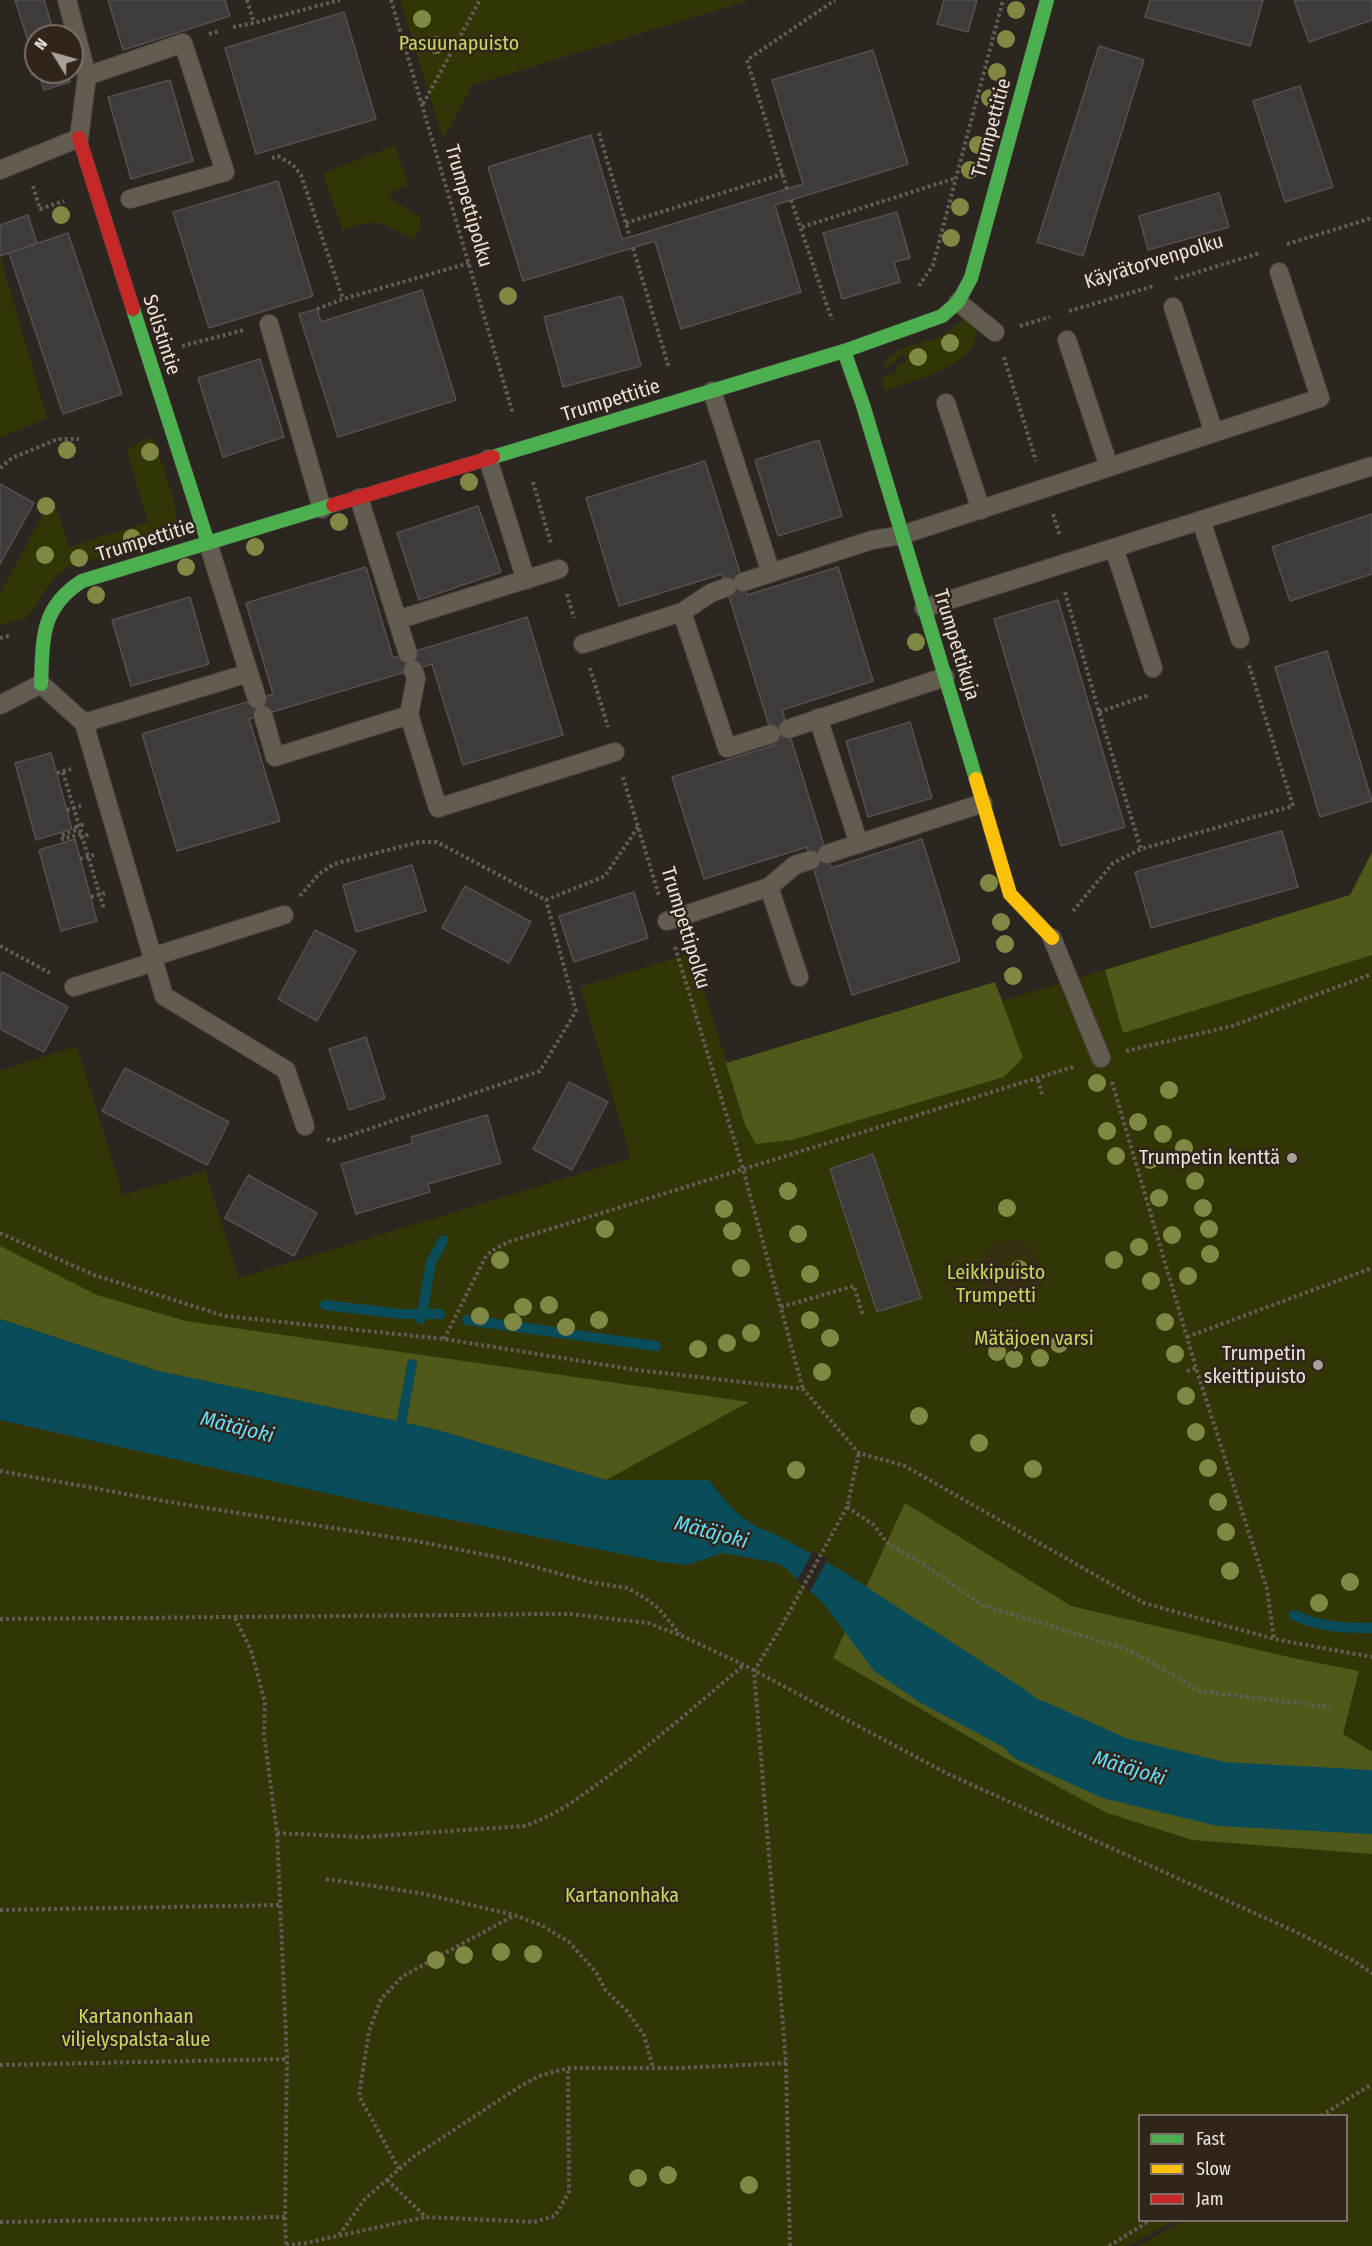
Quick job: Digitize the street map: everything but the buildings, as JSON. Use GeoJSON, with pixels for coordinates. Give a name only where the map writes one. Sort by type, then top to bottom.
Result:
{"type":"FeatureCollection","features":[{"type":"Feature","properties":{"kind":"street","name":"Trumpettitie"},"geometry":{"type":"LineString","coordinates":[[41,684],[45,626],[54,603],[68,588],[82,581],[844,351],[942,316],[958,302],[971,278],[1047,0]]}},
{"type":"Feature","properties":{"kind":"street","name":"Solistintie"},"geometry":{"type":"LineString","coordinates":[[78,138],[208,543]]}},
{"type":"Feature","properties":{"kind":"street","name":"Trumpettikuja"},"geometry":{"type":"LineString","coordinates":[[844,351],[863,405],[1010,894],[1052,938]]}},
{"type":"Feature","properties":{"kind":"lane"},"geometry":{"type":"LineString","coordinates":[[0,170],[78,138],[87,76],[67,0]]}},
{"type":"Feature","properties":{"kind":"lane"},"geometry":{"type":"LineString","coordinates":[[87,76],[183,43],[225,172],[130,199]]}},
{"type":"Feature","properties":{"kind":"lane"},"geometry":{"type":"LineString","coordinates":[[583,644],[682,612],[711,593],[872,540],[902,535],[981,510],[1320,398],[1278,272]]}},
{"type":"Feature","properties":{"kind":"lane"},"geometry":{"type":"LineString","coordinates":[[958,302],[994,332]]}},
{"type":"Feature","properties":{"kind":"lane"},"geometry":{"type":"LineString","coordinates":[[1173,307],[1214,433]]}},
{"type":"Feature","properties":{"kind":"lane"},"geometry":{"type":"LineString","coordinates":[[269,324],[322,509]]}},
{"type":"Feature","properties":{"kind":"lane"},"geometry":{"type":"LineString","coordinates":[[1067,340],[1108,467]]}},
{"type":"Feature","properties":{"kind":"lane"},"geometry":{"type":"LineString","coordinates":[[712,391],[771,573]]}},
{"type":"Feature","properties":{"kind":"lane"},"geometry":{"type":"LineString","coordinates":[[946,403],[981,510]]}},
{"type":"Feature","properties":{"kind":"lane"},"geometry":{"type":"LineString","coordinates":[[488,459],[526,580]]}},
{"type":"Feature","properties":{"kind":"lane"},"geometry":{"type":"LineString","coordinates":[[924,608],[1372,466]]}},
{"type":"Feature","properties":{"kind":"lane"},"geometry":{"type":"LineString","coordinates":[[359,498],[416,678],[409,715],[438,808],[615,752]]}},
{"type":"Feature","properties":{"kind":"lane"},"geometry":{"type":"LineString","coordinates":[[1201,520],[1240,639]]}},
{"type":"Feature","properties":{"kind":"lane"},"geometry":{"type":"LineString","coordinates":[[208,543],[275,757],[409,715]]}},
{"type":"Feature","properties":{"kind":"lane"},"geometry":{"type":"LineString","coordinates":[[1114,548],[1153,668]]}},
{"type":"Feature","properties":{"kind":"lane"},"geometry":{"type":"LineString","coordinates":[[397,620],[559,569]]}},
{"type":"Feature","properties":{"kind":"lane"},"geometry":{"type":"LineString","coordinates":[[682,612],[727,748],[945,677]]}},
{"type":"Feature","properties":{"kind":"lane"},"geometry":{"type":"LineString","coordinates":[[84,723],[249,673]]}},
{"type":"Feature","properties":{"kind":"lane"},"geometry":{"type":"LineString","coordinates":[[0,705],[41,684],[84,723],[164,996],[286,1070],[305,1126]]}},
{"type":"Feature","properties":{"kind":"lane"},"geometry":{"type":"LineString","coordinates":[[818,718],[859,844]]}},
{"type":"Feature","properties":{"kind":"lane"},"geometry":{"type":"LineString","coordinates":[[667,921],[770,887],[795,865],[983,803]]}},
{"type":"Feature","properties":{"kind":"lane"},"geometry":{"type":"LineString","coordinates":[[770,887],[799,977]]}},
{"type":"Feature","properties":{"kind":"lane"},"geometry":{"type":"LineString","coordinates":[[74,987],[284,915]]}},
{"type":"Feature","properties":{"kind":"lane"},"geometry":{"type":"LineString","coordinates":[[1052,938],[1101,1058]]}},
{"type":"Feature","properties":{"kind":"path"},"geometry":{"type":"LineString","coordinates":[[247,0],[254,23]]}},
{"type":"Feature","properties":{"kind":"path"},"geometry":{"type":"LineString","coordinates":[[233,27],[340,0]]}},
{"type":"Feature","properties":{"kind":"path","name":"Trumpettipolku"},"geometry":{"type":"LineString","coordinates":[[391,0],[515,420]]}},
{"type":"Feature","properties":{"kind":"path"},"geometry":{"type":"LineString","coordinates":[[422,104],[480,0]]}},
{"type":"Feature","properties":{"kind":"path"},"geometry":{"type":"LineString","coordinates":[[788,189],[747,60],[835,0]]}},
{"type":"Feature","properties":{"kind":"path"},"geometry":{"type":"LineString","coordinates":[[911,292],[918,287],[933,265],[1004,0]]}},
{"type":"Feature","properties":{"kind":"path"},"geometry":{"type":"LineString","coordinates":[[599,133],[630,237]]}},
{"type":"Feature","properties":{"kind":"path"},"geometry":{"type":"LineString","coordinates":[[272,158],[278,156],[284,158],[301,175],[343,299]]}},
{"type":"Feature","properties":{"kind":"path"},"geometry":{"type":"LineString","coordinates":[[626,223],[783,174]]}},
{"type":"Feature","properties":{"kind":"path"},"geometry":{"type":"LineString","coordinates":[[802,227],[957,178]]}},
{"type":"Feature","properties":{"kind":"path"},"geometry":{"type":"LineString","coordinates":[[791,200],[832,320],[842,317]]}},
{"type":"Feature","properties":{"kind":"path"},"geometry":{"type":"LineString","coordinates":[[1286,244],[1372,218]]}},
{"type":"Feature","properties":{"kind":"path"},"geometry":{"type":"LineString","coordinates":[[633,248],[670,371]]}},
{"type":"Feature","properties":{"kind":"path","name":"Käyrätorvenpolku"},"geometry":{"type":"LineString","coordinates":[[1173,280],[1264,252]]}},
{"type":"Feature","properties":{"kind":"path"},"geometry":{"type":"LineString","coordinates":[[317,309],[343,299],[469,263]]}},
{"type":"Feature","properties":{"kind":"path","name":"Käyrätorvenpolku"},"geometry":{"type":"LineString","coordinates":[[1066,312],[1162,283]]}},
{"type":"Feature","properties":{"kind":"path"},"geometry":{"type":"LineString","coordinates":[[1055,316],[994,332],[1001,347],[1045,489],[1098,712],[1141,849]]}},
{"type":"Feature","properties":{"kind":"path"},"geometry":{"type":"LineString","coordinates":[[174,348],[269,324]]}},
{"type":"Feature","properties":{"kind":"path"},"geometry":{"type":"LineString","coordinates":[[0,468],[12,458],[58,439],[79,439]]}},
{"type":"Feature","properties":{"kind":"path","name":"Trumpettipolku"},"geometry":{"type":"LineString","coordinates":[[531,477],[743,1169],[803,1389]]}},
{"type":"Feature","properties":{"kind":"path"},"geometry":{"type":"LineString","coordinates":[[1052,938],[1113,863],[1141,849],[1293,806],[1240,639]]}},
{"type":"Feature","properties":{"kind":"path"},"geometry":{"type":"LineString","coordinates":[[1098,712],[1163,690],[1153,668]]}},
{"type":"Feature","properties":{"kind":"path"},"geometry":{"type":"LineString","coordinates":[[63,772],[79,834]]}},
{"type":"Feature","properties":{"kind":"path"},"geometry":{"type":"LineString","coordinates":[[67,810],[85,805]]}},
{"type":"Feature","properties":{"kind":"path"},"geometry":{"type":"LineString","coordinates":[[89,822],[76,827],[104,909]]}},
{"type":"Feature","properties":{"kind":"path"},"geometry":{"type":"LineString","coordinates":[[546,900],[605,876],[638,827]]}},
{"type":"Feature","properties":{"kind":"path"},"geometry":{"type":"LineString","coordinates":[[284,915],[319,874],[334,864],[419,842],[437,842],[546,900],[576,1011],[540,1071],[333,1141],[320,1137],[305,1126]]}},
{"type":"Feature","properties":{"kind":"path"},"geometry":{"type":"LineString","coordinates":[[80,859],[99,854]]}},
{"type":"Feature","properties":{"kind":"path"},"geometry":{"type":"LineString","coordinates":[[91,897],[109,892]]}},
{"type":"Feature","properties":{"kind":"path"},"geometry":{"type":"LineString","coordinates":[[0,946],[74,987]]}},
{"type":"Feature","properties":{"kind":"path"},"geometry":{"type":"LineString","coordinates":[[444,1339],[485,1258],[491,1251],[508,1242],[1038,1080],[1101,1058],[1232,1026],[1372,974]]}},
{"type":"Feature","properties":{"kind":"path"},"geometry":{"type":"LineString","coordinates":[[1101,1058],[1113,1084],[1196,1368],[1268,1589],[1274,1640]]}},
{"type":"Feature","properties":{"kind":"path"},"geometry":{"type":"LineString","coordinates":[[1038,1080],[1042,1094]]}},
{"type":"Feature","properties":{"kind":"path"},"geometry":{"type":"LineString","coordinates":[[0,1233],[94,1275],[225,1316],[444,1339],[637,1370],[803,1389],[859,1453],[904,1466],[1144,1603],[1274,1640],[1372,1656]]}},
{"type":"Feature","properties":{"kind":"path"},"geometry":{"type":"LineString","coordinates":[[1187,1337],[1372,1268]]}},
{"type":"Feature","properties":{"kind":"path"},"geometry":{"type":"LineString","coordinates":[[781,1307],[854,1286],[863,1316]]}},
{"type":"Feature","properties":{"kind":"path"},"geometry":{"type":"LineString","coordinates":[[1187,1371],[1196,1368]]}},
{"type":"Feature","properties":{"kind":"path"},"geometry":{"type":"LineString","coordinates":[[790,2246],[786,2063],[754,1671],[781,1628],[847,1507],[859,1453]]}},
{"type":"Feature","properties":{"kind":"path"},"geometry":{"type":"LineString","coordinates":[[0,1471],[175,1503],[428,1544],[506,1559],[590,1582],[627,1588],[645,1598],[659,1610],[680,1635]]}},
{"type":"Feature","properties":{"kind":"path"},"geometry":{"type":"LineString","coordinates":[[847,1507],[874,1525],[888,1543],[982,1605],[1129,1650],[1200,1690],[1331,1707]]}},
{"type":"Feature","properties":{"kind":"path"},"geometry":{"type":"LineString","coordinates":[[0,1619],[570,1614],[648,1623],[680,1635],[744,1665],[948,1774],[1294,1931],[1372,1972]]}},
{"type":"Feature","properties":{"kind":"path"},"geometry":{"type":"LineString","coordinates":[[235,1617],[251,1650],[265,1701],[264,1735],[277,1833],[287,2059],[286,2245],[426,2217],[534,2222],[555,2216],[568,2192],[568,2068]]}},
{"type":"Feature","properties":{"kind":"path"},"geometry":{"type":"LineString","coordinates":[[277,1833],[362,1836],[524,1826],[542,1820],[578,1799],[647,1747],[744,1665]]}},
{"type":"Feature","properties":{"kind":"path"},"geometry":{"type":"LineString","coordinates":[[326,1879],[420,1893],[514,1915],[542,1925],[569,1942],[596,1972],[606,1991],[627,2011],[644,2035],[653,2068]]}},
{"type":"Feature","properties":{"kind":"path"},"geometry":{"type":"LineString","coordinates":[[0,1910],[279,1905]]}},
{"type":"Feature","properties":{"kind":"path"},"geometry":{"type":"LineString","coordinates":[[399,2169],[359,2096],[369,2031],[381,1999],[403,1976],[514,1915]]}},
{"type":"Feature","properties":{"kind":"path"},"geometry":{"type":"LineString","coordinates":[[0,2065],[287,2059]]}},
{"type":"Feature","properties":{"kind":"path"},"geometry":{"type":"LineString","coordinates":[[339,2235],[365,2199],[413,2157],[539,2076],[568,2068],[653,2068],[786,2063]]}},
{"type":"Feature","properties":{"kind":"path"},"geometry":{"type":"LineString","coordinates":[[1324,2114],[1372,2084]]}},
{"type":"Feature","properties":{"kind":"path"},"geometry":{"type":"LineString","coordinates":[[387,2180],[426,2217]]}},
{"type":"Feature","properties":{"kind":"path"},"geometry":{"type":"LineString","coordinates":[[0,2222],[285,2217]]}},
{"type":"Feature","properties":{"kind":"path"},"geometry":{"type":"LineString","coordinates":[[1109,2246],[1147,2222]]}},
{"type":"Feature","properties":{"kind":"green space","name":"Pasuunapuisto"},"geometry":{"type":"Polygon","coordinates":[[[400,0],[750,0],[473,85],[443,139],[400,0]]]}},
{"type":"Feature","properties":{"kind":"green space"},"geometry":{"type":"Polygon","coordinates":[[[395,146],[408,184],[387,196],[420,217],[420,229],[412,239],[379,223],[354,226],[343,231],[323,173],[395,146]]]}},
{"type":"Feature","properties":{"kind":"green space"},"geometry":{"type":"Polygon","coordinates":[[[0,256],[47,418],[0,438],[0,256]]]}},
{"type":"Feature","properties":{"kind":"green space"},"geometry":{"type":"Polygon","coordinates":[[[964,319],[976,328],[975,341],[968,352],[942,370],[884,391],[882,378],[895,373],[899,364],[906,361],[907,357],[902,354],[893,364],[882,369],[892,355],[905,348],[941,336],[964,319]]]}},
{"type":"Feature","properties":{"kind":"green space"},"geometry":{"type":"Polygon","coordinates":[[[148,438],[154,439],[175,504],[174,523],[142,542],[70,566],[55,577],[27,617],[0,626],[0,593],[53,497],[69,547],[148,522],[127,452],[148,438]]]}},
{"type":"Feature","properties":{"kind":"green space"},"geometry":{"type":"Polygon","coordinates":[[[1372,852],[1372,2246],[1138,2246],[1181,2222],[1348,2222],[1348,2114],[1138,2114],[1138,2222],[1173,2222],[1127,2246],[0,2246],[0,1071],[77,1046],[123,1195],[205,1171],[239,1278],[631,1158],[580,987],[692,953],[727,1063],[995,982],[1002,1001],[1350,895],[1372,852]]]}},
{"type":"Feature","properties":{"kind":"green space"},"geometry":{"type":"Polygon","coordinates":[[[1372,852],[1372,955],[1123,1033],[1105,970],[1350,895],[1372,852]]]}},
{"type":"Feature","properties":{"kind":"green space"},"geometry":{"type":"Polygon","coordinates":[[[995,982],[1023,1058],[1004,1077],[792,1140],[756,1144],[745,1125],[726,1063],[995,982]]]}},
{"type":"Feature","properties":{"kind":"green space"},"geometry":{"type":"Polygon","coordinates":[[[0,1246],[97,1295],[186,1321],[749,1402],[606,1480],[434,1429],[158,1371],[0,1319],[0,1246]]]}},
{"type":"Feature","properties":{"kind":"green space"},"geometry":{"type":"Polygon","coordinates":[[[905,1503],[1071,1606],[1293,1658],[1359,1671],[1343,1734],[1372,1752],[1372,1854],[1192,1840],[1107,1813],[1007,1759],[833,1658],[905,1503]]]}},
{"type":"Feature","properties":{"kind":"sand"},"geometry":{"type":"Polygon","coordinates":[[[1013,1240],[1026,1246],[1037,1256],[1042,1269],[1042,1277],[1037,1288],[1027,1297],[1017,1301],[1003,1302],[992,1297],[984,1288],[980,1277],[981,1265],[986,1254],[997,1245],[1013,1240]],[[1025,1255],[1003,1262],[1010,1283],[1032,1276],[1025,1255]]]}},
{"type":"Feature","properties":{"kind":"water"},"geometry":{"type":"Polygon","coordinates":[[[0,1319],[158,1371],[434,1429],[606,1480],[709,1480],[729,1505],[753,1525],[773,1533],[839,1569],[1027,1691],[1053,1711],[1120,1736],[1108,1793],[1056,1775],[921,1703],[874,1671],[824,1604],[788,1570],[777,1563],[723,1553],[687,1565],[662,1562],[388,1507],[0,1420],[0,1319]]]}},
{"type":"Feature","properties":{"kind":"pier"},"geometry":{"type":"Polygon","coordinates":[[[813,1551],[828,1559],[809,1593],[797,1581],[813,1551]]]}},
{"type":"Feature","properties":{"kind":"waterway"},"geometry":{"type":"LineString","coordinates":[[421,1319],[431,1263],[443,1240]]}},
{"type":"Feature","properties":{"kind":"waterway"},"geometry":{"type":"LineString","coordinates":[[325,1305],[401,1314],[440,1314]]}},
{"type":"Feature","properties":{"kind":"waterway"},"geometry":{"type":"LineString","coordinates":[[467,1320],[656,1346]]}},
{"type":"Feature","properties":{"kind":"waterway"},"geometry":{"type":"LineString","coordinates":[[399,1435],[412,1364]]}},
{"type":"Feature","properties":{"kind":"waterway"},"geometry":{"type":"LineString","coordinates":[[1294,1615],[1332,1626],[1372,1628]]}},
{"type":"Feature","properties":{"kind":"waterway","name":"Mätäjoki"},"geometry":{"type":"LineString","coordinates":[[1032,1731],[1114,1768],[1221,1794],[1372,1802]]}},
{"type":"Feature","properties":{"kind":"traffic: fast"},"geometry":{"type":"LineString","coordinates":[[493,457],[844,351],[942,316],[958,302],[971,278],[1047,0]]}},
{"type":"Feature","properties":{"kind":"traffic: fast"},"geometry":{"type":"LineString","coordinates":[[133,309],[208,543]]}},
{"type":"Feature","properties":{"kind":"traffic: fast"},"geometry":{"type":"LineString","coordinates":[[844,351],[863,405],[976,779]]}},
{"type":"Feature","properties":{"kind":"traffic: fast"},"geometry":{"type":"LineString","coordinates":[[41,684],[46,626],[58,602],[82,581],[333,505]]}},
{"type":"Feature","properties":{"kind":"traffic: slow"},"geometry":{"type":"LineString","coordinates":[[976,779],[1010,894],[1052,938]]}},
{"type":"Feature","properties":{"kind":"traffic: jam"},"geometry":{"type":"LineString","coordinates":[[79,138],[133,309]]}},
{"type":"Feature","properties":{"kind":"traffic: jam"},"geometry":{"type":"LineString","coordinates":[[333,505],[493,457]]}},
{"type":"Feature","properties":{"kind":"place","name":"Trumpetin kenttä"},"geometry":{"type":"Point","coordinates":[1292,1158]}},
{"type":"Feature","properties":{"kind":"place","name":"Trumpetin skeittipuisto"},"geometry":{"type":"Point","coordinates":[1318,1365]}},
{"type":"Feature","properties":{"kind":"park label","name":"Leikkipuisto Trumpetti"},"geometry":{"type":"Point","coordinates":[996,1284]}},
{"type":"Feature","properties":{"kind":"park label","name":"Mätäjoen varsi"},"geometry":{"type":"Point","coordinates":[1034,1339]}},
{"type":"Feature","properties":{"kind":"park label","name":"Kartanonhaka"},"geometry":{"type":"Point","coordinates":[622,1896]}},
{"type":"Feature","properties":{"kind":"park label","name":"Kartanonhaan viljelyspalsta-alue"},"geometry":{"type":"Point","coordinates":[136,2028]}}]}
